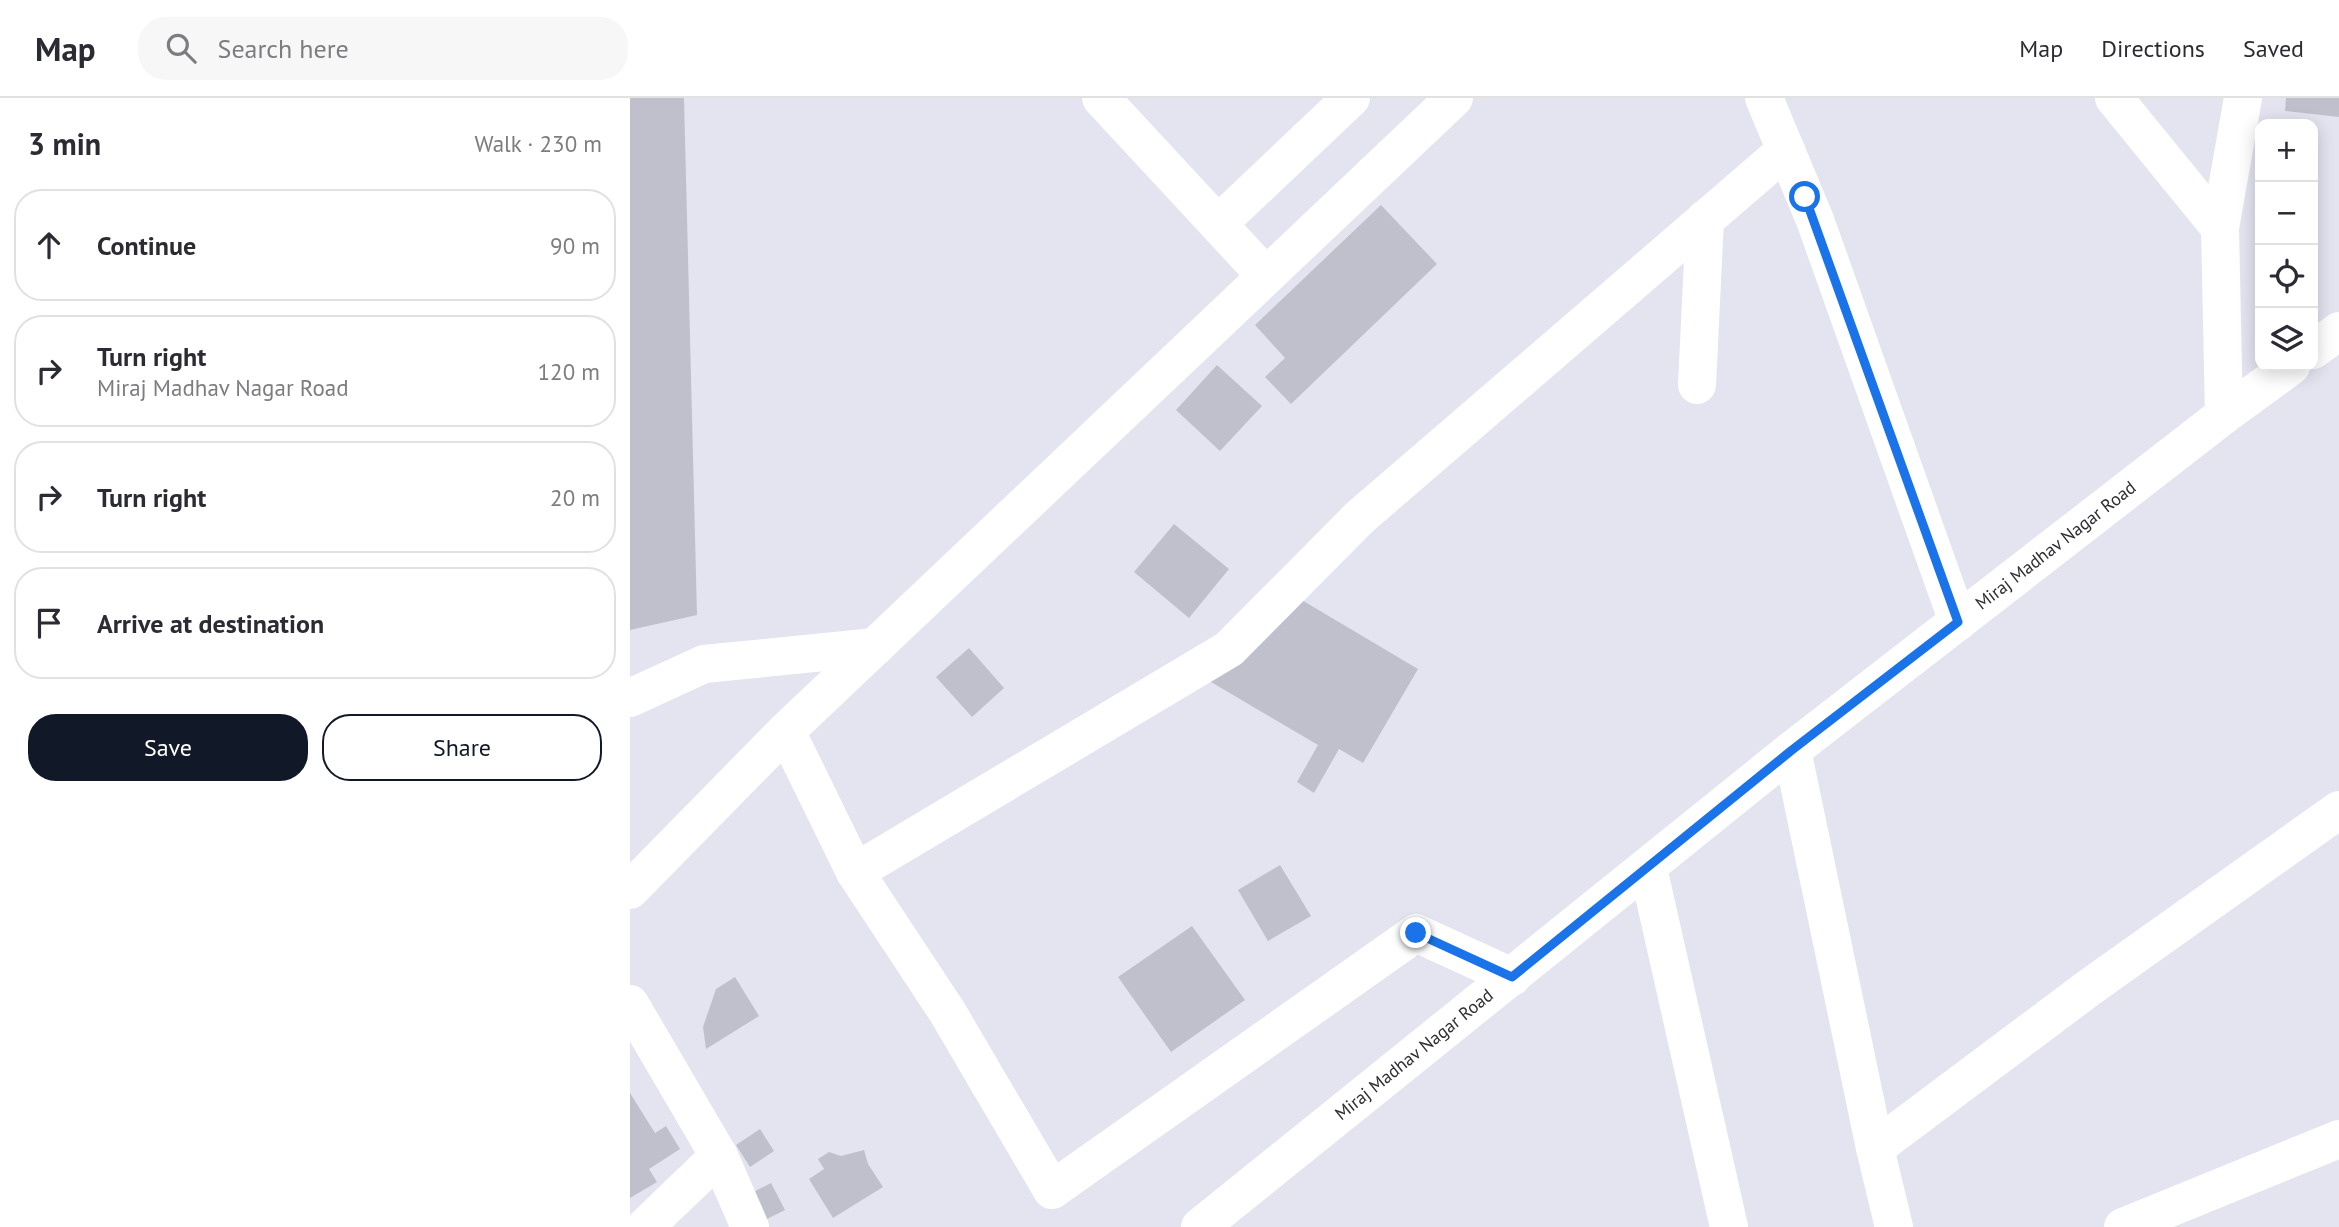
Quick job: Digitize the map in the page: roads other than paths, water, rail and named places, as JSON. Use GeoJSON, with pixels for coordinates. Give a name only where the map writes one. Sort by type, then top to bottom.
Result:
{"type":"FeatureCollection","features":[{"type":"Feature","properties":{"kind":"street"},"geometry":{"type":"LineString","coordinates":[[1101,98],[1266,276]]}},
{"type":"Feature","properties":{"kind":"street"},"geometry":{"type":"LineString","coordinates":[[1218,224],[1350,98]]}},
{"type":"Feature","properties":{"kind":"street"},"geometry":{"type":"LineString","coordinates":[[630,890],[786,731],[1454,98]]}},
{"type":"Feature","properties":{"kind":"street"},"geometry":{"type":"LineString","coordinates":[[1764,98],[1815,220],[1958,622]]}},
{"type":"Feature","properties":{"kind":"street"},"geometry":{"type":"LineString","coordinates":[[2114,98],[2220,228]]}},
{"type":"Feature","properties":{"kind":"street"},"geometry":{"type":"LineString","coordinates":[[2224,415],[2220,228],[2243,98]]}},
{"type":"Feature","properties":{"kind":"street"},"geometry":{"type":"LineString","coordinates":[[855,872],[1228,649],[1359,518],[1786,150]]}},
{"type":"Feature","properties":{"kind":"street"},"geometry":{"type":"LineString","coordinates":[[1697,385],[1705,219]]}},
{"type":"Feature","properties":{"kind":"street"},"geometry":{"type":"LineString","coordinates":[[2318,346],[2339,331]]}},
{"type":"Feature","properties":{"kind":"street","name":"Miraj Madhav Nagar Road"},"geometry":{"type":"LineString","coordinates":[[1200,1227],[1792,750],[2284,371]]}},
{"type":"Feature","properties":{"kind":"street"},"geometry":{"type":"LineString","coordinates":[[630,698],[704,664],[875,647]]}},
{"type":"Feature","properties":{"kind":"street"},"geometry":{"type":"LineString","coordinates":[[786,731],[855,872],[948,1013],[1052,1190],[1416,933],[1512,977]]}},
{"type":"Feature","properties":{"kind":"street"},"geometry":{"type":"LineString","coordinates":[[1792,750],[1894,1227]]}},
{"type":"Feature","properties":{"kind":"street"},"geometry":{"type":"LineString","coordinates":[[1875,1148],[2090,987],[2339,810]]}},
{"type":"Feature","properties":{"kind":"street"},"geometry":{"type":"LineString","coordinates":[[1648,868],[1729,1227]]}},
{"type":"Feature","properties":{"kind":"street"},"geometry":{"type":"LineString","coordinates":[[630,1004],[719,1156],[750,1227]]}},
{"type":"Feature","properties":{"kind":"street"},"geometry":{"type":"LineString","coordinates":[[2123,1227],[2339,1139]]}},
{"type":"Feature","properties":{"kind":"street"},"geometry":{"type":"LineString","coordinates":[[645,1227],[719,1156]]}}]}
